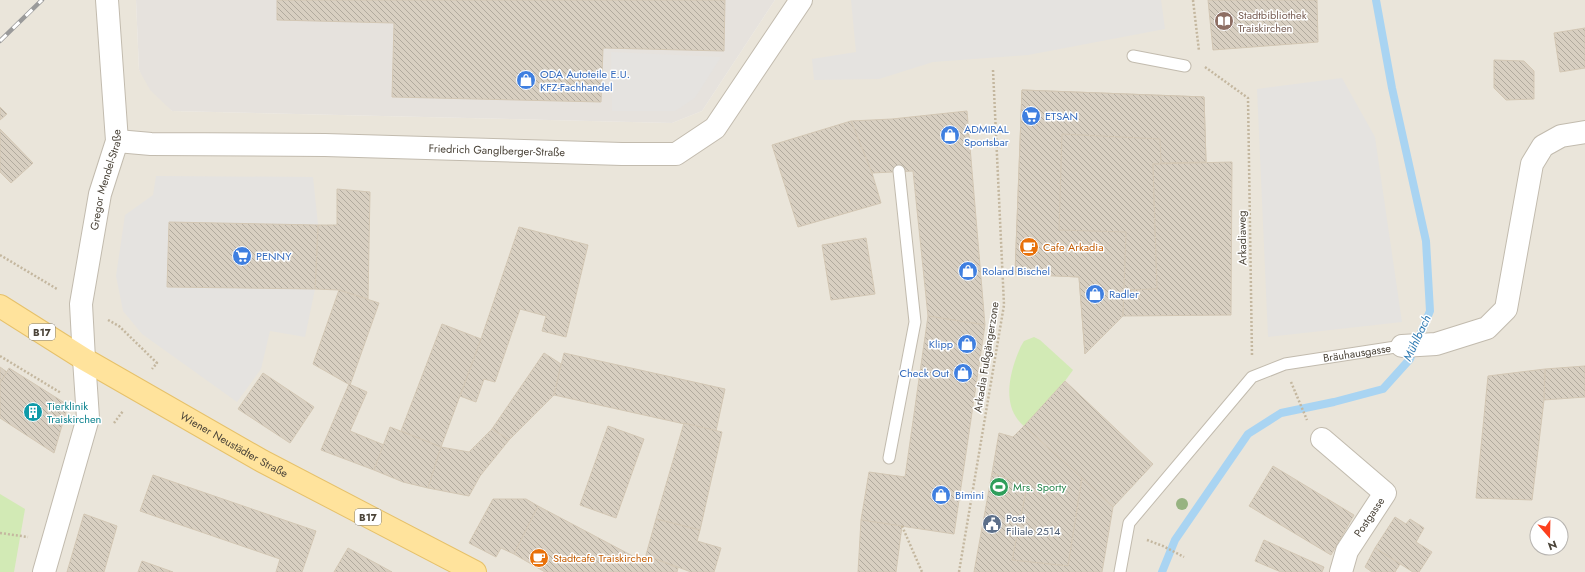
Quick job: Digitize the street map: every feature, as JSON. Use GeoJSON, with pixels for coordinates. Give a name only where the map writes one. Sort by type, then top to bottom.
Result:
{"type":"FeatureCollection","features":[{"type":"Feature","properties":{"kind":"main road","name":"Wiener Neustädter Straße"},"geometry":{"type":"LineString","coordinates":[[0,306],[84,358],[262,461],[391,530],[475,572]]}},
{"type":"Feature","properties":{"kind":"street","name":"Gregor Mendel-Straße"},"geometry":{"type":"LineString","coordinates":[[44,572],[88,418],[81,304],[100,194],[117,141],[106,0]]}},
{"type":"Feature","properties":{"kind":"street","name":"Friedrich Ganglberger-Straße"},"geometry":{"type":"LineString","coordinates":[[117,141],[151,144],[325,145],[622,154],[676,154],[715,128],[801,0]]}},
{"type":"Feature","properties":{"kind":"street","name":"Bräuhausgasse"},"geometry":{"type":"LineString","coordinates":[[1402,346],[1436,344],[1487,328],[1506,309],[1532,164],[1543,146],[1561,136],[1585,132]]}},
{"type":"Feature","properties":{"kind":"street","name":"Postgasse"},"geometry":{"type":"LineString","coordinates":[[1322,439],[1385,493],[1347,551],[1341,572]]}},
{"type":"Feature","properties":{"kind":"lane"},"geometry":{"type":"LineString","coordinates":[[1133,56],[1185,66]]}},
{"type":"Feature","properties":{"kind":"lane"},"geometry":{"type":"LineString","coordinates":[[889,458],[915,322],[899,171]]}},
{"type":"Feature","properties":{"kind":"lane","name":"Bräuhausgasse"},"geometry":{"type":"LineString","coordinates":[[1252,376],[1285,364],[1402,346]]}},
{"type":"Feature","properties":{"kind":"lane"},"geometry":{"type":"LineString","coordinates":[[1120,572],[1129,523],[1252,376]]}},
{"type":"Feature","properties":{"kind":"path"},"geometry":{"type":"LineString","coordinates":[[1192,0],[1199,57]]}},
{"type":"Feature","properties":{"kind":"path","name":"Arkadiaweg"},"geometry":{"type":"LineString","coordinates":[[1200,64],[1248,98],[1252,376]]}},
{"type":"Feature","properties":{"kind":"path","name":"Arkadia Fußgängerzone"},"geometry":{"type":"LineString","coordinates":[[959,572],[1004,305],[993,70]]}},
{"type":"Feature","properties":{"kind":"path"},"geometry":{"type":"LineString","coordinates":[[1296,396],[1309,423]]}},
{"type":"Feature","properties":{"kind":"path"},"geometry":{"type":"LineString","coordinates":[[902,526],[922,572]]}},
{"type":"Feature","properties":{"kind":"path"},"geometry":{"type":"LineString","coordinates":[[1163,546],[1184,558]]}},
{"type":"Feature","properties":{"kind":"shaded area"},"geometry":{"type":"Polygon","coordinates":[[[0,0],[136,0],[139,70],[172,111],[672,123],[702,111],[775,0],[1585,0],[1585,572],[0,572],[0,0]]]}},
{"type":"Feature","properties":{"kind":"shaded area"},"geometry":{"type":"Polygon","coordinates":[[[136,0],[775,0],[702,111],[672,123],[172,111],[150,90],[139,70],[136,0]]]}},
{"type":"Feature","properties":{"kind":"shaded area"},"geometry":{"type":"Polygon","coordinates":[[[851,0],[1161,0],[1165,29],[1028,55],[933,62],[879,79],[814,80],[812,59],[856,52],[851,0]]]}},
{"type":"Feature","properties":{"kind":"shaded area"},"geometry":{"type":"Polygon","coordinates":[[[611,52],[721,57],[695,98],[675,111],[612,111],[611,52]]]}},
{"type":"Feature","properties":{"kind":"shaded area"},"geometry":{"type":"Polygon","coordinates":[[[1342,78],[1375,137],[1402,322],[1268,337],[1257,89],[1342,78]]]}},
{"type":"Feature","properties":{"kind":"shaded area"},"geometry":{"type":"Polygon","coordinates":[[[156,176],[313,177],[318,225],[169,222],[167,287],[315,289],[305,337],[270,331],[261,369],[237,402],[142,334],[123,311],[116,276],[125,215],[153,195],[156,176]]]}},
{"type":"Feature","properties":{"kind":"green space"},"geometry":{"type":"Polygon","coordinates":[[[1034,337],[1040,340],[1073,370],[1065,381],[1024,426],[1017,418],[1012,408],[1009,388],[1013,366],[1021,346],[1024,341],[1034,337]]]}},
{"type":"Feature","properties":{"kind":"green space"},"geometry":{"type":"Polygon","coordinates":[[[0,494],[25,509],[14,572],[0,572],[0,494]]]}},
{"type":"Feature","properties":{"kind":"building"},"geometry":{"type":"Polygon","coordinates":[[[277,0],[725,0],[724,51],[603,48],[601,102],[392,97],[394,23],[277,20],[277,0]]]}},
{"type":"Feature","properties":{"kind":"building"},"geometry":{"type":"Polygon","coordinates":[[[1208,0],[1317,0],[1318,42],[1213,50],[1208,0]]]}},
{"type":"Feature","properties":{"kind":"building"},"geometry":{"type":"Polygon","coordinates":[[[1585,28],[1585,68],[1560,72],[1554,33],[1585,28]]]}},
{"type":"Feature","properties":{"kind":"building"},"geometry":{"type":"Polygon","coordinates":[[[1494,60],[1524,61],[1534,71],[1534,99],[1506,100],[1494,88],[1494,60]]]}},
{"type":"Feature","properties":{"kind":"building"},"geometry":{"type":"Polygon","coordinates":[[[1022,90],[1204,97],[1206,162],[1153,164],[1157,289],[1124,290],[1123,316],[1085,354],[1079,277],[1015,274],[1022,90]]]}},
{"type":"Feature","properties":{"kind":"building"},"geometry":{"type":"Polygon","coordinates":[[[1022,90],[1204,97],[1206,162],[1161,163],[1160,139],[1062,134],[1059,230],[1126,232],[1123,316],[1085,354],[1079,277],[1015,274],[1022,90]]]}},
{"type":"Feature","properties":{"kind":"building"},"geometry":{"type":"Polygon","coordinates":[[[0,107],[7,114],[0,120],[0,107]]]}},
{"type":"Feature","properties":{"kind":"building"},"geometry":{"type":"Polygon","coordinates":[[[967,111],[985,325],[928,316],[913,171],[872,173],[851,121],[892,119],[967,111]]]}},
{"type":"Feature","properties":{"kind":"building"},"geometry":{"type":"Polygon","coordinates":[[[851,121],[872,173],[881,203],[798,227],[772,145],[851,121]]]}},
{"type":"Feature","properties":{"kind":"building"},"geometry":{"type":"Polygon","coordinates":[[[0,129],[33,163],[11,183],[0,172],[0,129]]]}},
{"type":"Feature","properties":{"kind":"building"},"geometry":{"type":"Polygon","coordinates":[[[1232,162],[1231,315],[1123,316],[1124,290],[1157,289],[1153,164],[1232,162]]]}},
{"type":"Feature","properties":{"kind":"building"},"geometry":{"type":"Polygon","coordinates":[[[337,189],[370,192],[368,299],[339,290],[315,289],[318,225],[337,225],[337,189]]]}},
{"type":"Feature","properties":{"kind":"building","name":"PENNY"},"geometry":{"type":"Polygon","coordinates":[[[169,222],[318,225],[315,289],[167,287],[169,222]]]}},
{"type":"Feature","properties":{"kind":"building"},"geometry":{"type":"Polygon","coordinates":[[[519,227],[588,245],[566,337],[542,331],[546,316],[520,309],[495,382],[484,379],[476,402],[460,396],[519,227]]]}},
{"type":"Feature","properties":{"kind":"building"},"geometry":{"type":"Polygon","coordinates":[[[866,238],[875,294],[831,300],[822,245],[866,238]]]}},
{"type":"Feature","properties":{"kind":"building"},"geometry":{"type":"Polygon","coordinates":[[[339,290],[379,303],[350,385],[313,364],[339,290]]]}},
{"type":"Feature","properties":{"kind":"building"},"geometry":{"type":"Polygon","coordinates":[[[928,316],[985,325],[954,534],[861,520],[869,472],[905,477],[928,316]]]}},
{"type":"Feature","properties":{"kind":"building"},"geometry":{"type":"Polygon","coordinates":[[[442,324],[481,339],[441,447],[401,431],[442,324]]]}},
{"type":"Feature","properties":{"kind":"building"},"geometry":{"type":"Polygon","coordinates":[[[544,353],[561,364],[554,395],[509,440],[492,429],[544,353]]]}},
{"type":"Feature","properties":{"kind":"building"},"geometry":{"type":"Polygon","coordinates":[[[564,353],[725,389],[716,431],[554,395],[564,353]]]}},
{"type":"Feature","properties":{"kind":"building"},"geometry":{"type":"Polygon","coordinates":[[[1585,366],[1585,397],[1544,400],[1545,369],[1585,366]]]}},
{"type":"Feature","properties":{"kind":"building"},"geometry":{"type":"Polygon","coordinates":[[[0,367],[7,372],[0,383],[0,367]]]}},
{"type":"Feature","properties":{"kind":"building","name":"Tierklinik Traiskirchen"},"geometry":{"type":"Polygon","coordinates":[[[9,368],[68,405],[54,453],[0,418],[0,383],[9,368]]]}},
{"type":"Feature","properties":{"kind":"building"},"geometry":{"type":"Polygon","coordinates":[[[1545,369],[1544,400],[1532,500],[1476,498],[1488,376],[1545,369]]]}},
{"type":"Feature","properties":{"kind":"building"},"geometry":{"type":"Polygon","coordinates":[[[263,373],[314,407],[290,443],[238,409],[263,373]]]}},
{"type":"Feature","properties":{"kind":"building"},"geometry":{"type":"Polygon","coordinates":[[[1065,381],[1153,464],[1113,507],[1024,426],[1065,381]]]}},
{"type":"Feature","properties":{"kind":"building"},"geometry":{"type":"Polygon","coordinates":[[[349,384],[367,392],[350,431],[384,445],[374,470],[321,450],[349,384]]]}},
{"type":"Feature","properties":{"kind":"building"},"geometry":{"type":"Polygon","coordinates":[[[684,423],[722,432],[700,530],[656,519],[684,423]]]}},
{"type":"Feature","properties":{"kind":"building"},"geometry":{"type":"Polygon","coordinates":[[[608,426],[644,439],[616,518],[580,505],[608,426]]]}},
{"type":"Feature","properties":{"kind":"building"},"geometry":{"type":"Polygon","coordinates":[[[1024,426],[1082,478],[1068,566],[1012,560],[1027,486],[992,473],[999,433],[1013,437],[1024,426]]]}},
{"type":"Feature","properties":{"kind":"building"},"geometry":{"type":"Polygon","coordinates":[[[390,427],[441,447],[428,488],[403,482],[374,470],[390,427]]]}},
{"type":"Feature","properties":{"kind":"building"},"geometry":{"type":"Polygon","coordinates":[[[492,429],[509,440],[480,476],[469,496],[428,488],[441,447],[469,452],[492,429]]]}},
{"type":"Feature","properties":{"kind":"building"},"geometry":{"type":"Polygon","coordinates":[[[1273,466],[1354,515],[1331,555],[1249,506],[1273,466]]]}},
{"type":"Feature","properties":{"kind":"building"},"geometry":{"type":"Polygon","coordinates":[[[992,473],[1027,486],[1012,560],[1068,566],[1082,478],[1113,507],[1102,572],[974,572],[992,473]]]}},
{"type":"Feature","properties":{"kind":"building"},"geometry":{"type":"Polygon","coordinates":[[[153,475],[316,531],[302,572],[276,572],[280,559],[140,511],[153,475]]]}},
{"type":"Feature","properties":{"kind":"building"},"geometry":{"type":"Polygon","coordinates":[[[493,499],[526,499],[538,506],[514,554],[501,548],[496,557],[469,543],[493,499]]]}},
{"type":"Feature","properties":{"kind":"building"},"geometry":{"type":"Polygon","coordinates":[[[538,506],[644,562],[646,555],[678,568],[677,572],[545,572],[514,554],[538,506]]]}},
{"type":"Feature","properties":{"kind":"building"},"geometry":{"type":"Polygon","coordinates":[[[84,514],[117,526],[104,572],[67,572],[84,514]]]}},
{"type":"Feature","properties":{"kind":"building"},"geometry":{"type":"Polygon","coordinates":[[[1395,517],[1406,524],[1410,519],[1424,528],[1416,542],[1432,552],[1419,572],[1413,572],[1375,548],[1395,517]]]}},
{"type":"Feature","properties":{"kind":"building"},"geometry":{"type":"Polygon","coordinates":[[[656,519],[700,530],[697,541],[721,548],[714,572],[691,572],[646,555],[656,519]]]}},
{"type":"Feature","properties":{"kind":"building"},"geometry":{"type":"Polygon","coordinates":[[[861,520],[902,526],[896,572],[858,572],[861,520]]]}},
{"type":"Feature","properties":{"kind":"building"},"geometry":{"type":"Polygon","coordinates":[[[1264,540],[1324,567],[1322,572],[1281,572],[1255,561],[1264,540]]]}},
{"type":"Feature","properties":{"kind":"building"},"geometry":{"type":"Polygon","coordinates":[[[348,548],[392,572],[334,572],[348,548]]]}},
{"type":"Feature","properties":{"kind":"building"},"geometry":{"type":"Polygon","coordinates":[[[1375,548],[1400,564],[1395,572],[1372,572],[1365,567],[1375,548]]]}},
{"type":"Feature","properties":{"kind":"building"},"geometry":{"type":"Polygon","coordinates":[[[142,561],[173,572],[138,572],[142,561]]]}},
{"type":"Feature","properties":{"kind":"waterway","name":"Mühlbach"},"geometry":{"type":"LineString","coordinates":[[1162,572],[1175,540],[1248,434],[1281,413],[1334,402],[1383,389],[1410,359],[1430,311],[1426,241],[1392,88],[1376,0]]}},
{"type":"Feature","properties":{"kind":"railway"},"geometry":{"type":"LineString","coordinates":[[0,41],[42,0]]}},
{"type":"Feature","properties":{"kind":"place","name":"Stadtbibliothek Traiskirchen"},"geometry":{"type":"Point","coordinates":[1224,21]}},
{"type":"Feature","properties":{"kind":"place","name":"ODA Autoteile E.U. KFZ-Fachhandel"},"geometry":{"type":"Point","coordinates":[526,80]}},
{"type":"Feature","properties":{"kind":"place","name":"ETSAN"},"geometry":{"type":"Point","coordinates":[1031,116]}},
{"type":"Feature","properties":{"kind":"place","name":"ADMIRAL Sportsbar"},"geometry":{"type":"Point","coordinates":[950,135]}},
{"type":"Feature","properties":{"kind":"place","name":"Cafe Arkadia"},"geometry":{"type":"Point","coordinates":[1029,247]}},
{"type":"Feature","properties":{"kind":"place","name":"PENNY"},"geometry":{"type":"Point","coordinates":[242,256]}},
{"type":"Feature","properties":{"kind":"place","name":"Roland Bischel"},"geometry":{"type":"Point","coordinates":[968,271]}},
{"type":"Feature","properties":{"kind":"place","name":"Radler"},"geometry":{"type":"Point","coordinates":[1095,294]}},
{"type":"Feature","properties":{"kind":"place","name":"Klipp"},"geometry":{"type":"Point","coordinates":[967,344]}},
{"type":"Feature","properties":{"kind":"place","name":"Check Out"},"geometry":{"type":"Point","coordinates":[963,373]}},
{"type":"Feature","properties":{"kind":"place","name":"Tierklinik Traiskirchen"},"geometry":{"type":"Point","coordinates":[33,412]}},
{"type":"Feature","properties":{"kind":"place","name":"Mrs. Sporty"},"geometry":{"type":"Point","coordinates":[999,487]}},
{"type":"Feature","properties":{"kind":"place","name":"Bimini"},"geometry":{"type":"Point","coordinates":[941,495]}},
{"type":"Feature","properties":{"kind":"place","name":"Post Filiale 2514"},"geometry":{"type":"Point","coordinates":[992,524]}},
{"type":"Feature","properties":{"kind":"place","name":"Stadtcafe Traiskirchen"},"geometry":{"type":"Point","coordinates":[539,558]}}]}
